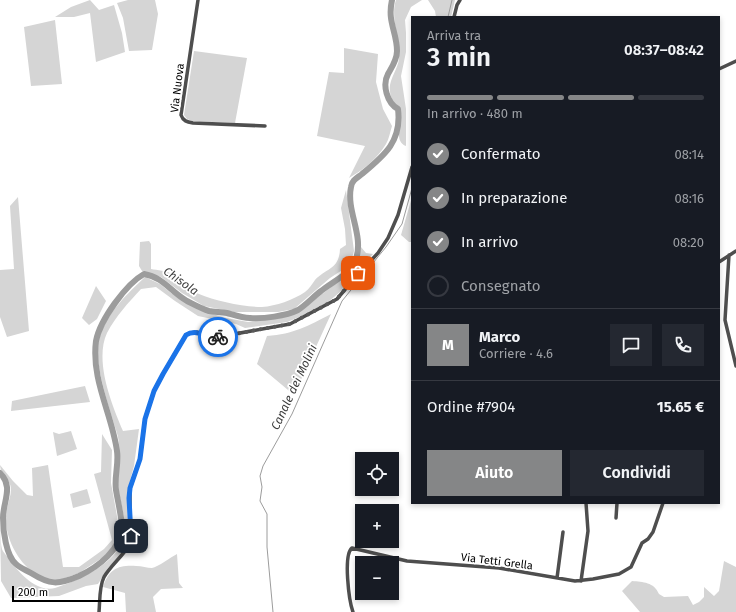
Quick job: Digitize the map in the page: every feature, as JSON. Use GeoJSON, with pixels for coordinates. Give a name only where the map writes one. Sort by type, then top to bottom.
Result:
{"type":"FeatureCollection","features":[{"type":"Feature","properties":{"kind":"street","name":"Via Nuova"},"geometry":{"type":"LineString","coordinates":[[198,0],[181,115],[182,119],[186,122],[193,123],[265,126]]}},
{"type":"Feature","properties":{"kind":"street"},"geometry":{"type":"LineString","coordinates":[[454,16],[460,0]]}},
{"type":"Feature","properties":{"kind":"street"},"geometry":{"type":"LineString","coordinates":[[720,69],[736,61]]}},
{"type":"Feature","properties":{"kind":"street"},"geometry":{"type":"LineString","coordinates":[[99,612],[104,577],[130,544],[130,488],[140,459],[145,419],[154,391],[186,335],[197,332],[204,335],[218,337],[290,324],[304,318],[337,299],[374,258],[388,238],[398,215],[411,170]]}},
{"type":"Feature","properties":{"kind":"street"},"geometry":{"type":"LineString","coordinates":[[720,261],[736,251]]}},
{"type":"Feature","properties":{"kind":"street"},"geometry":{"type":"LineString","coordinates":[[729,255],[725,320],[736,366]]}},
{"type":"Feature","properties":{"kind":"street"},"geometry":{"type":"LineString","coordinates":[[581,581],[586,556],[588,531],[586,504]]}},
{"type":"Feature","properties":{"kind":"street"},"geometry":{"type":"LineString","coordinates":[[616,518],[617,504]]}},
{"type":"Feature","properties":{"kind":"street","name":"Via Tetti Grella"},"geometry":{"type":"LineString","coordinates":[[353,612],[348,581],[348,553],[350,549],[354,548],[407,561],[498,568],[581,581],[619,574],[628,570],[642,543],[648,539],[653,532],[663,504]]}},
{"type":"Feature","properties":{"kind":"street"},"geometry":{"type":"LineString","coordinates":[[557,578],[563,532]]}},
{"type":"Feature","properties":{"kind":"shaded area"},"geometry":{"type":"Polygon","coordinates":[[[90,0],[99,10],[114,5],[122,33],[125,52],[96,62],[90,13],[74,17],[55,17],[71,7],[90,0]]]}},
{"type":"Feature","properties":{"kind":"shaded area"},"geometry":{"type":"Polygon","coordinates":[[[128,0],[155,0],[158,14],[152,50],[129,51],[123,18],[117,3],[128,0]]]}},
{"type":"Feature","properties":{"kind":"shaded area"},"geometry":{"type":"Polygon","coordinates":[[[396,0],[422,0],[411,7],[405,20],[406,52],[401,76],[406,109],[406,146],[400,141],[399,133],[401,116],[399,110],[393,103],[390,91],[390,83],[399,59],[394,13],[396,0]]]}},
{"type":"Feature","properties":{"kind":"shaded area"},"geometry":{"type":"Polygon","coordinates":[[[428,0],[455,0],[451,16],[436,16],[435,11],[428,0]]]}},
{"type":"Feature","properties":{"kind":"shaded area"},"geometry":{"type":"Polygon","coordinates":[[[55,20],[62,84],[31,86],[24,27],[55,20]]]}},
{"type":"Feature","properties":{"kind":"shaded area"},"geometry":{"type":"Polygon","coordinates":[[[344,48],[378,54],[376,82],[383,109],[392,126],[387,142],[378,155],[364,168],[349,178],[365,146],[317,136],[329,72],[344,73],[344,48]]]}},
{"type":"Feature","properties":{"kind":"shaded area"},"geometry":{"type":"Polygon","coordinates":[[[194,51],[247,58],[235,123],[192,121],[187,119],[184,115],[194,51]]]}},
{"type":"Feature","properties":{"kind":"shaded area"},"geometry":{"type":"Polygon","coordinates":[[[346,190],[354,251],[350,265],[330,278],[294,309],[278,312],[234,312],[204,306],[182,293],[161,277],[142,271],[139,266],[140,242],[149,241],[151,244],[151,269],[165,271],[172,274],[195,292],[206,297],[238,305],[255,307],[273,305],[295,298],[305,292],[319,276],[335,265],[340,249],[346,245],[341,208],[346,190]]]}},
{"type":"Feature","properties":{"kind":"shaded area"},"geometry":{"type":"Polygon","coordinates":[[[18,197],[29,331],[7,337],[0,317],[0,270],[14,269],[10,206],[18,197]]]}},
{"type":"Feature","properties":{"kind":"shaded area"},"geometry":{"type":"Polygon","coordinates":[[[411,200],[411,242],[401,235],[411,200]]]}},
{"type":"Feature","properties":{"kind":"shaded area"},"geometry":{"type":"Polygon","coordinates":[[[361,247],[366,253],[373,254],[352,276],[340,292],[328,302],[287,322],[245,328],[236,324],[198,316],[156,287],[141,289],[122,310],[107,333],[102,356],[106,383],[123,431],[139,429],[134,466],[128,488],[127,544],[121,554],[108,568],[98,584],[86,586],[59,596],[11,598],[1,581],[0,522],[3,551],[23,575],[35,584],[48,589],[71,582],[99,568],[113,556],[118,549],[124,530],[118,484],[119,444],[102,383],[98,358],[98,346],[103,327],[113,311],[132,290],[145,277],[160,284],[171,293],[199,310],[226,318],[248,322],[280,318],[300,311],[347,275],[358,263],[361,247]]]}},
{"type":"Feature","properties":{"kind":"shaded area"},"geometry":{"type":"Polygon","coordinates":[[[96,286],[106,301],[97,319],[89,325],[82,318],[96,286]]]}},
{"type":"Feature","properties":{"kind":"shaded area"},"geometry":{"type":"Polygon","coordinates":[[[331,314],[294,395],[257,364],[267,336],[277,335],[308,326],[331,314]]]}},
{"type":"Feature","properties":{"kind":"shaded area"},"geometry":{"type":"Polygon","coordinates":[[[85,386],[90,402],[11,411],[12,401],[85,386]]]}},
{"type":"Feature","properties":{"kind":"shaded area"},"geometry":{"type":"Polygon","coordinates":[[[71,431],[77,449],[57,456],[53,432],[59,434],[71,431]]]}},
{"type":"Feature","properties":{"kind":"shaded area"},"geometry":{"type":"Polygon","coordinates":[[[102,434],[112,450],[111,483],[119,527],[116,542],[105,556],[79,573],[54,582],[38,576],[22,562],[10,540],[6,525],[6,513],[11,486],[0,468],[0,465],[27,495],[33,496],[32,468],[48,465],[63,567],[79,567],[104,549],[112,540],[94,474],[101,472],[102,434]]]}},
{"type":"Feature","properties":{"kind":"shaded area"},"geometry":{"type":"Polygon","coordinates":[[[87,489],[91,503],[73,508],[70,494],[87,489]]]}},
{"type":"Feature","properties":{"kind":"shaded area"},"geometry":{"type":"Polygon","coordinates":[[[177,554],[179,583],[183,588],[161,589],[153,597],[156,612],[126,612],[125,593],[103,587],[111,572],[119,567],[138,566],[152,568],[177,554]]]}},
{"type":"Feature","properties":{"kind":"shaded area"},"geometry":{"type":"Polygon","coordinates":[[[724,561],[736,567],[736,612],[640,612],[622,591],[632,581],[644,582],[654,587],[659,594],[664,597],[688,596],[693,605],[704,597],[704,587],[714,596],[719,591],[724,561]]]}},
{"type":"Feature","properties":{"kind":"waterway","name":"Chisola"},"geometry":{"type":"LineString","coordinates":[[0,473],[4,478],[7,489],[3,518],[7,549],[13,560],[21,568],[49,582],[65,581],[94,568],[113,550],[118,542],[122,526],[116,490],[117,451],[99,383],[95,355],[98,333],[108,313],[122,294],[129,286],[144,274],[162,281],[181,297],[206,310],[247,318],[268,317],[287,314],[298,310],[350,269],[354,264],[358,250],[357,232],[350,196],[352,183],[385,154],[394,139],[399,120],[398,109],[388,98],[385,83],[397,54],[397,44],[391,21],[392,0]]}},
{"type":"Feature","properties":{"kind":"waterway","name":"Canale dei Molini"},"geometry":{"type":"LineString","coordinates":[[448,16],[452,0]]}},
{"type":"Feature","properties":{"kind":"waterway","name":"Canale dei Molini"},"geometry":{"type":"LineString","coordinates":[[273,612],[267,547],[267,514],[260,501],[262,487],[260,476],[263,466],[292,414],[342,301],[386,247],[402,224],[411,192]]}},
{"type":"Feature","properties":{"kind":"way so far"},"geometry":{"type":"LineString","coordinates":[[218,337],[245,331],[277,327],[290,324],[304,318],[337,299],[358,273]]}},
{"type":"Feature","properties":{"kind":"route"},"geometry":{"type":"LineString","coordinates":[[131,536],[129,498],[130,488],[140,459],[145,419],[154,391],[186,335],[197,332],[204,335],[218,337]]}}]}
